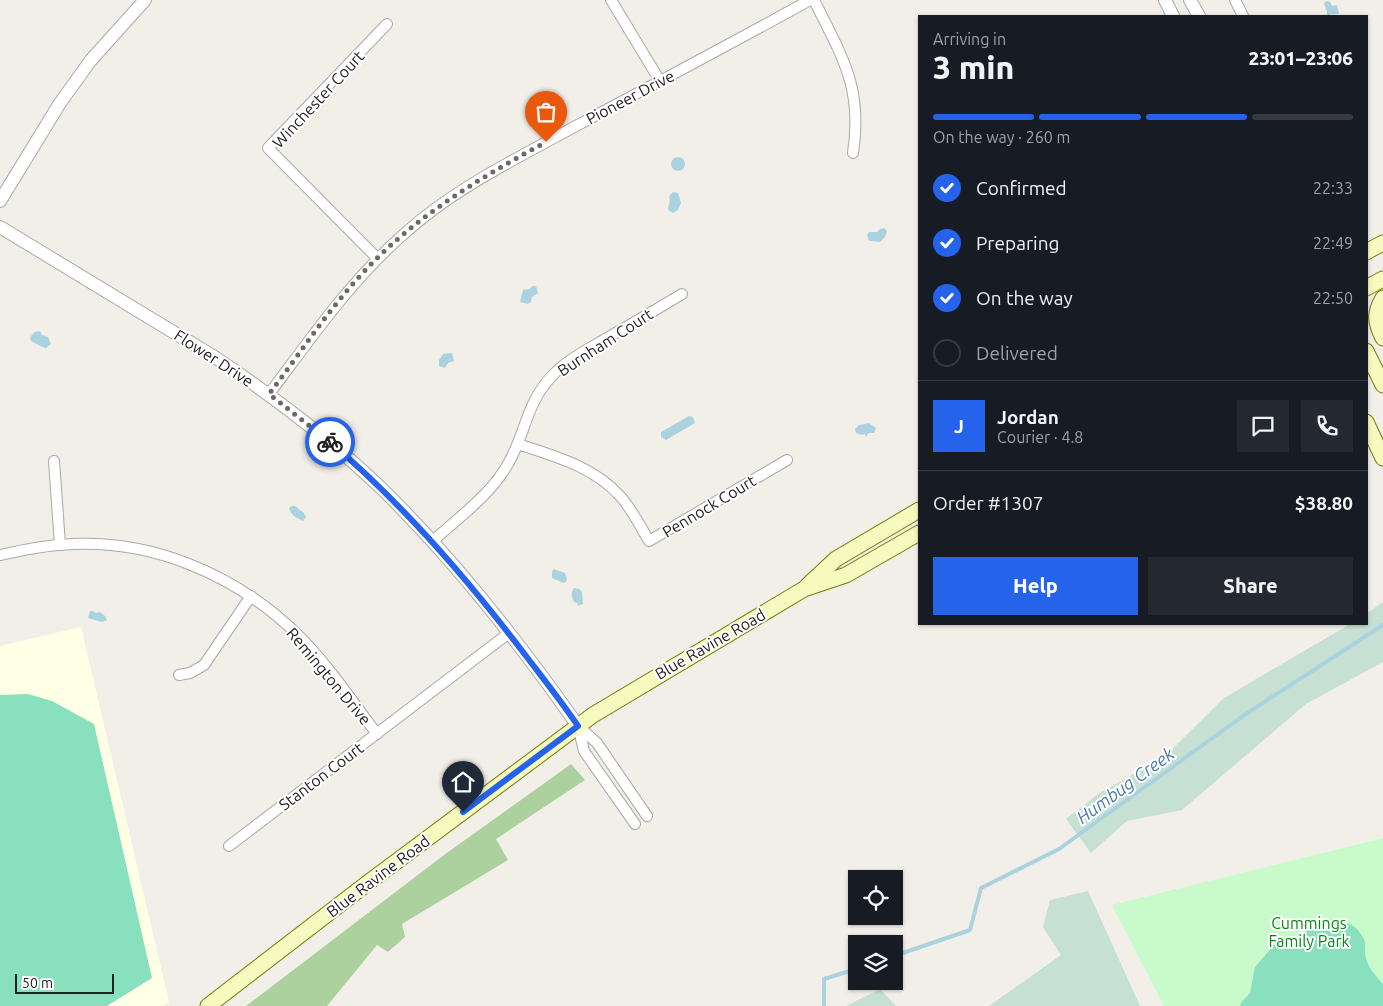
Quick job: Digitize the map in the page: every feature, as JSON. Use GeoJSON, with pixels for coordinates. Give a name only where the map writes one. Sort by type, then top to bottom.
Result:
{"type":"FeatureCollection","features":[{"type":"Feature","properties":{"kind":"main road"},"geometry":{"type":"LineString","coordinates":[[1368,251],[1383,243]]}},
{"type":"Feature","properties":{"kind":"main road"},"geometry":{"type":"LineString","coordinates":[[1368,287],[1383,279]]}},
{"type":"Feature","properties":{"kind":"main road"},"geometry":{"type":"LineString","coordinates":[[1383,298],[1377,308],[1376,316],[1383,338]]}},
{"type":"Feature","properties":{"kind":"main road"},"geometry":{"type":"LineString","coordinates":[[1368,355],[1383,385]]}},
{"type":"Feature","properties":{"kind":"main road"},"geometry":{"type":"LineString","coordinates":[[1368,426],[1382,456]]}},
{"type":"Feature","properties":{"kind":"main road"},"geometry":{"type":"LineString","coordinates":[[1368,450],[1382,456]]}},
{"type":"Feature","properties":{"kind":"main road","name":"Blue Ravine Road"},"geometry":{"type":"LineString","coordinates":[[804,589],[836,558],[918,511]]}},
{"type":"Feature","properties":{"kind":"main road","name":"Blue Ravine Road"},"geometry":{"type":"LineString","coordinates":[[208,1006],[578,726],[642,685],[804,589],[846,575],[918,534]]}},
{"type":"Feature","properties":{"kind":"street"},"geometry":{"type":"LineString","coordinates":[[0,201],[60,103],[91,60],[145,0]]}},
{"type":"Feature","properties":{"kind":"street"},"geometry":{"type":"LineString","coordinates":[[610,0],[635,37],[660,81]]}},
{"type":"Feature","properties":{"kind":"street","name":"Pioneer Drive"},"geometry":{"type":"LineString","coordinates":[[269,394],[329,312],[377,258],[406,231],[435,208],[474,182],[810,0]]}},
{"type":"Feature","properties":{"kind":"street"},"geometry":{"type":"LineString","coordinates":[[814,0],[845,62],[852,83],[856,115],[853,153]]}},
{"type":"Feature","properties":{"kind":"street"},"geometry":{"type":"LineString","coordinates":[[1165,0],[1172,15]]}},
{"type":"Feature","properties":{"kind":"street"},"geometry":{"type":"LineString","coordinates":[[1190,0],[1198,15]]}},
{"type":"Feature","properties":{"kind":"street"},"geometry":{"type":"LineString","coordinates":[[1235,0],[1243,15]]}},
{"type":"Feature","properties":{"kind":"street","name":"Winchester Court"},"geometry":{"type":"LineString","coordinates":[[377,258],[268,148],[387,24]]}},
{"type":"Feature","properties":{"kind":"street","name":"Flower Drive"},"geometry":{"type":"LineString","coordinates":[[0,227],[216,358],[269,394],[309,425],[380,487],[433,541],[508,633],[578,726],[597,743],[647,816]]}},
{"type":"Feature","properties":{"kind":"street","name":"Burnham Court"},"geometry":{"type":"LineString","coordinates":[[433,541],[493,485],[508,464],[518,444],[525,421],[536,397],[551,377],[571,360],[682,294]]}},
{"type":"Feature","properties":{"kind":"street","name":"Pennock Court"},"geometry":{"type":"LineString","coordinates":[[518,444],[568,461],[601,479],[628,506],[649,542],[787,460]]}},
{"type":"Feature","properties":{"kind":"street"},"geometry":{"type":"LineString","coordinates":[[54,461],[60,545]]}},
{"type":"Feature","properties":{"kind":"street","name":"Remington Drive"},"geometry":{"type":"LineString","coordinates":[[0,555],[60,545],[122,546],[153,552],[213,574],[251,596],[298,635],[377,734]]}},
{"type":"Feature","properties":{"kind":"street"},"geometry":{"type":"LineString","coordinates":[[179,675],[190,673],[204,664],[251,596]]}},
{"type":"Feature","properties":{"kind":"street","name":"Stanton Court"},"geometry":{"type":"LineString","coordinates":[[229,846],[508,633]]}},
{"type":"Feature","properties":{"kind":"street","name":"Flower Drive"},"geometry":{"type":"LineString","coordinates":[[578,726],[584,751],[635,824]]}},
{"type":"Feature","properties":{"kind":"shaded area"},"geometry":{"type":"Polygon","coordinates":[[[1383,602],[1383,662],[1306,704],[1182,810],[1127,821],[1091,853],[1066,819],[1098,794],[1165,756],[1224,698],[1348,625],[1368,625],[1368,613],[1383,602]]]}},
{"type":"Feature","properties":{"kind":"shaded area"},"geometry":{"type":"Polygon","coordinates":[[[81,627],[169,1002],[164,1006],[0,1006],[0,646],[81,627]]]}},
{"type":"Feature","properties":{"kind":"shaded area"},"geometry":{"type":"Polygon","coordinates":[[[1088,891],[1140,1006],[989,1006],[1061,955],[1043,927],[1050,900],[1088,891]]]}},
{"type":"Feature","properties":{"kind":"shaded area"},"geometry":{"type":"Polygon","coordinates":[[[881,990],[896,1006],[846,1006],[881,990]]]}},
{"type":"Feature","properties":{"kind":"green space"},"geometry":{"type":"Polygon","coordinates":[[[28,694],[52,701],[94,724],[152,978],[107,1006],[0,1006],[0,695],[28,694]]]}},
{"type":"Feature","properties":{"kind":"green space"},"geometry":{"type":"Polygon","coordinates":[[[571,764],[585,780],[496,839],[508,860],[402,924],[405,937],[388,952],[377,945],[327,1006],[246,1006],[444,855],[571,764]]]}},
{"type":"Feature","properties":{"kind":"green space","name":"Cummings Family Park"},"geometry":{"type":"Polygon","coordinates":[[[1383,838],[1383,1006],[1164,1006],[1112,905],[1383,838]]]}},
{"type":"Feature","properties":{"kind":"green space"},"geometry":{"type":"Polygon","coordinates":[[[1336,919],[1354,926],[1363,937],[1367,962],[1383,984],[1383,1006],[1240,1006],[1250,993],[1255,967],[1274,945],[1291,942],[1302,936],[1310,926],[1321,920],[1336,919]]]}},
{"type":"Feature","properties":{"kind":"water"},"geometry":{"type":"Polygon","coordinates":[[[1327,1],[1332,6],[1337,5],[1339,14],[1327,15],[1324,3],[1327,1]]]}},
{"type":"Feature","properties":{"kind":"water"},"geometry":{"type":"Polygon","coordinates":[[[675,157],[681,157],[685,164],[681,171],[675,171],[671,167],[671,161],[675,157]]]}},
{"type":"Feature","properties":{"kind":"water"},"geometry":{"type":"Polygon","coordinates":[[[673,192],[678,193],[681,203],[678,210],[673,213],[668,210],[669,196],[673,192]]]}},
{"type":"Feature","properties":{"kind":"water"},"geometry":{"type":"Polygon","coordinates":[[[884,228],[887,231],[885,237],[880,242],[869,241],[867,235],[869,232],[877,232],[884,228]]]}},
{"type":"Feature","properties":{"kind":"water"},"geometry":{"type":"Polygon","coordinates":[[[536,286],[538,293],[532,297],[531,302],[528,304],[520,302],[523,290],[536,286]]]}},
{"type":"Feature","properties":{"kind":"water"},"geometry":{"type":"Polygon","coordinates":[[[40,331],[42,335],[48,337],[51,344],[46,348],[31,341],[30,337],[35,332],[40,331]]]}},
{"type":"Feature","properties":{"kind":"water"},"geometry":{"type":"Polygon","coordinates":[[[452,353],[454,361],[448,363],[445,368],[439,366],[439,360],[443,354],[452,353]]]}},
{"type":"Feature","properties":{"kind":"water"},"geometry":{"type":"Polygon","coordinates":[[[689,416],[693,417],[695,423],[666,440],[661,437],[661,432],[689,416]]]}},
{"type":"Feature","properties":{"kind":"water"},"geometry":{"type":"Polygon","coordinates":[[[869,423],[876,428],[874,433],[869,433],[865,436],[865,434],[856,433],[855,429],[859,425],[869,423]]]}},
{"type":"Feature","properties":{"kind":"water"},"geometry":{"type":"Polygon","coordinates":[[[295,506],[304,513],[306,517],[303,521],[291,513],[289,508],[295,506]]]}},
{"type":"Feature","properties":{"kind":"water"},"geometry":{"type":"Polygon","coordinates":[[[554,569],[565,573],[566,582],[563,583],[552,578],[552,571],[554,569]]]}},
{"type":"Feature","properties":{"kind":"water"},"geometry":{"type":"Polygon","coordinates":[[[574,588],[582,592],[583,604],[578,606],[572,597],[574,588]]]}},
{"type":"Feature","properties":{"kind":"water"},"geometry":{"type":"Polygon","coordinates":[[[90,611],[100,612],[107,620],[102,622],[88,618],[90,611]]]}},
{"type":"Feature","properties":{"kind":"waterway","name":"Humbug Creek"},"geometry":{"type":"LineString","coordinates":[[903,953],[970,930],[981,888],[1059,849],[1243,716],[1383,625]]}},
{"type":"Feature","properties":{"kind":"waterway","name":"Humbug Creek"},"geometry":{"type":"LineString","coordinates":[[824,1006],[824,979],[848,972]]}},
{"type":"Feature","properties":{"kind":"way so far"},"geometry":{"type":"LineString","coordinates":[[330,442],[269,394],[329,312],[359,276],[406,231],[435,208],[474,182],[546,142]]}},
{"type":"Feature","properties":{"kind":"route"},"geometry":{"type":"LineString","coordinates":[[330,442],[380,487],[433,541],[508,633],[578,726],[463,812]]}}]}
